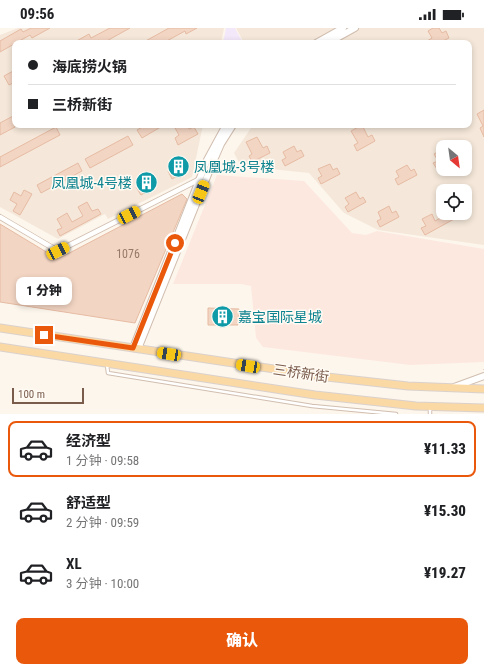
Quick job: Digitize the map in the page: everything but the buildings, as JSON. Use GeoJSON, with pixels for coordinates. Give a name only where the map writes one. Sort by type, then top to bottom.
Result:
{"type":"FeatureCollection","features":[{"type":"Feature","properties":{"kind":"main road","name":"三桥新街"},"geometry":{"type":"LineString","coordinates":[[0,328],[327,378],[408,386],[484,389]]}},
{"type":"Feature","properties":{"kind":"main road","name":"三桥新街"},"geometry":{"type":"LineString","coordinates":[[0,347],[315,395],[384,403],[484,408]]}},
{"type":"Feature","properties":{"kind":"street"},"geometry":{"type":"LineString","coordinates":[[322,40],[344,28]]}},
{"type":"Feature","properties":{"kind":"street"},"geometry":{"type":"LineString","coordinates":[[333,40],[355,28]]}},
{"type":"Feature","properties":{"kind":"street"},"geometry":{"type":"LineString","coordinates":[[135,348],[207,160],[224,128]]}},
{"type":"Feature","properties":{"kind":"street"},"geometry":{"type":"LineString","coordinates":[[135,348],[221,144],[231,128]]}},
{"type":"Feature","properties":{"kind":"street"},"geometry":{"type":"LineString","coordinates":[[0,217],[58,251],[200,179]]}},
{"type":"Feature","properties":{"kind":"street"},"geometry":{"type":"LineString","coordinates":[[451,388],[484,376]]}},
{"type":"Feature","properties":{"kind":"lane"},"geometry":{"type":"LineString","coordinates":[[107,364],[108,373],[312,406],[396,414]]}},
{"type":"Feature","properties":{"kind":"lane"},"geometry":{"type":"LineString","coordinates":[[430,406],[430,414]]}},
{"type":"Feature","properties":{"kind":"shaded area"},"geometry":{"type":"Polygon","coordinates":[[[18,28],[224,28],[222,40],[12,40],[12,128],[202,128],[192,177],[108,219],[105,214],[58,239],[0,207],[0,35],[18,28]]]}},
{"type":"Feature","properties":{"kind":"shaded area"},"geometry":{"type":"Polygon","coordinates":[[[226,28],[235,28],[241,40],[224,40],[226,28]]]}},
{"type":"Feature","properties":{"kind":"shaded area"},"geometry":{"type":"Polygon","coordinates":[[[236,28],[484,28],[484,245],[378,230],[344,213],[309,173],[241,166],[234,153],[251,128],[472,128],[472,40],[242,40],[236,28]]]}},
{"type":"Feature","properties":{"kind":"shaded area"},"geometry":{"type":"Polygon","coordinates":[[[217,175],[304,181],[352,233],[366,235],[377,231],[484,249],[484,362],[410,365],[263,347],[256,338],[251,286],[241,284],[173,284],[217,175]]]}},
{"type":"Feature","properties":{"kind":"place","name":"凤凰城-3号楼"},"geometry":{"type":"Point","coordinates":[179,167]}},
{"type":"Feature","properties":{"kind":"place","name":"凤凰城-4号楼"},"geometry":{"type":"Point","coordinates":[147,183]}},
{"type":"Feature","properties":{"kind":"place","name":"嘉宝国际星城"},"geometry":{"type":"Point","coordinates":[223,317]}},
{"type":"Feature","properties":{"kind":"route"},"geometry":{"type":"LineString","coordinates":[[44,335],[133,348],[175,243]]}}]}
